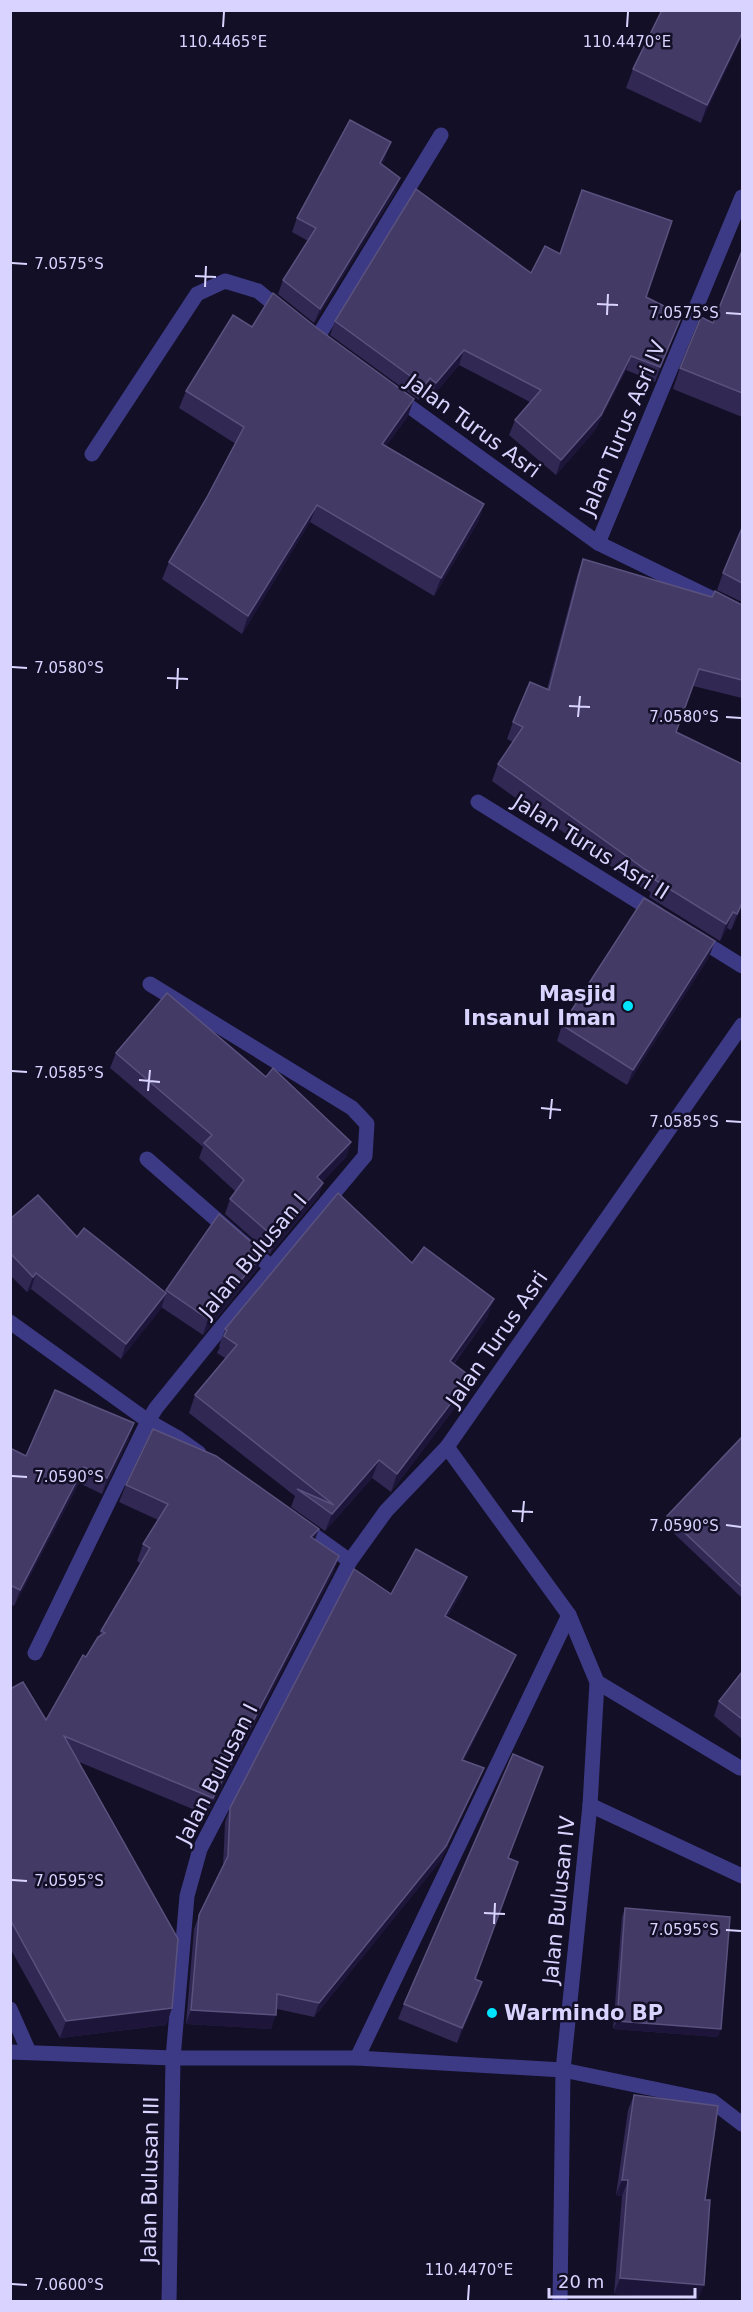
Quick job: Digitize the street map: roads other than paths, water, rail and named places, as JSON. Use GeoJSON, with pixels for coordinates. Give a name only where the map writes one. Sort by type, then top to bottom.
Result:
{"type":"FeatureCollection","features":[{"type":"Feature","properties":{"kind":"street"},"geometry":{"type":"LineString","coordinates":[[92,454],[197,294],[225,281],[258,291],[313,335],[441,135]]}},
{"type":"Feature","properties":{"kind":"street","name":"Jalan Turus Asri IV"},"geometry":{"type":"LineString","coordinates":[[598,543],[742,197]]}},
{"type":"Feature","properties":{"kind":"street","name":"Jalan Turus Asri"},"geometry":{"type":"LineString","coordinates":[[384,388],[598,543],[742,613]]}},
{"type":"Feature","properties":{"kind":"street","name":"Jalan Turus Asri II"},"geometry":{"type":"LineString","coordinates":[[478,802],[742,966]]}},
{"type":"Feature","properties":{"kind":"street","name":"Jalan Bulusan I"},"geometry":{"type":"LineString","coordinates":[[35,1653],[156,1408],[365,1156],[367,1124],[352,1108],[150,984]]}},
{"type":"Feature","properties":{"kind":"street","name":"Jalan Turus Asri"},"geometry":{"type":"LineString","coordinates":[[447,1447],[742,1025]]}},
{"type":"Feature","properties":{"kind":"street"},"geometry":{"type":"LineString","coordinates":[[147,1159],[271,1267]]}},
{"type":"Feature","properties":{"kind":"street"},"geometry":{"type":"LineString","coordinates":[[10,1322],[148,1421],[207,1458]]}},
{"type":"Feature","properties":{"kind":"street"},"geometry":{"type":"LineString","coordinates":[[447,1447],[569,1615],[597,1682],[740,1768]]}},
{"type":"Feature","properties":{"kind":"street","name":"Jalan Bulusan I"},"geometry":{"type":"LineString","coordinates":[[173,2058],[187,1896],[200,1849],[350,1562],[386,1511],[447,1447]]}},
{"type":"Feature","properties":{"kind":"street"},"geometry":{"type":"LineString","coordinates":[[293,1520],[350,1562]]}},
{"type":"Feature","properties":{"kind":"street"},"geometry":{"type":"LineString","coordinates":[[357,2058],[569,1615]]}},
{"type":"Feature","properties":{"kind":"street","name":"Jalan Bulusan IV"},"geometry":{"type":"LineString","coordinates":[[560,2301],[563,2070],[590,1805],[597,1682]]}},
{"type":"Feature","properties":{"kind":"street"},"geometry":{"type":"LineString","coordinates":[[590,1805],[742,1876]]}},
{"type":"Feature","properties":{"kind":"street"},"geometry":{"type":"LineString","coordinates":[[10,2009],[29,2052]]}},
{"type":"Feature","properties":{"kind":"street"},"geometry":{"type":"LineString","coordinates":[[10,2052],[173,2058],[357,2058],[563,2070],[712,2101],[742,2124]]}},
{"type":"Feature","properties":{"kind":"street","name":"Jalan Bulusan III"},"geometry":{"type":"LineString","coordinates":[[169,2301],[173,2058]]}},
{"type":"Feature","properties":{"kind":"place","name":"Masjid Insanul Iman"},"geometry":{"type":"Point","coordinates":[628,1006]}},
{"type":"Feature","properties":{"kind":"place","name":"Warmindo BP"},"geometry":{"type":"Point","coordinates":[492,2013]}}]}
